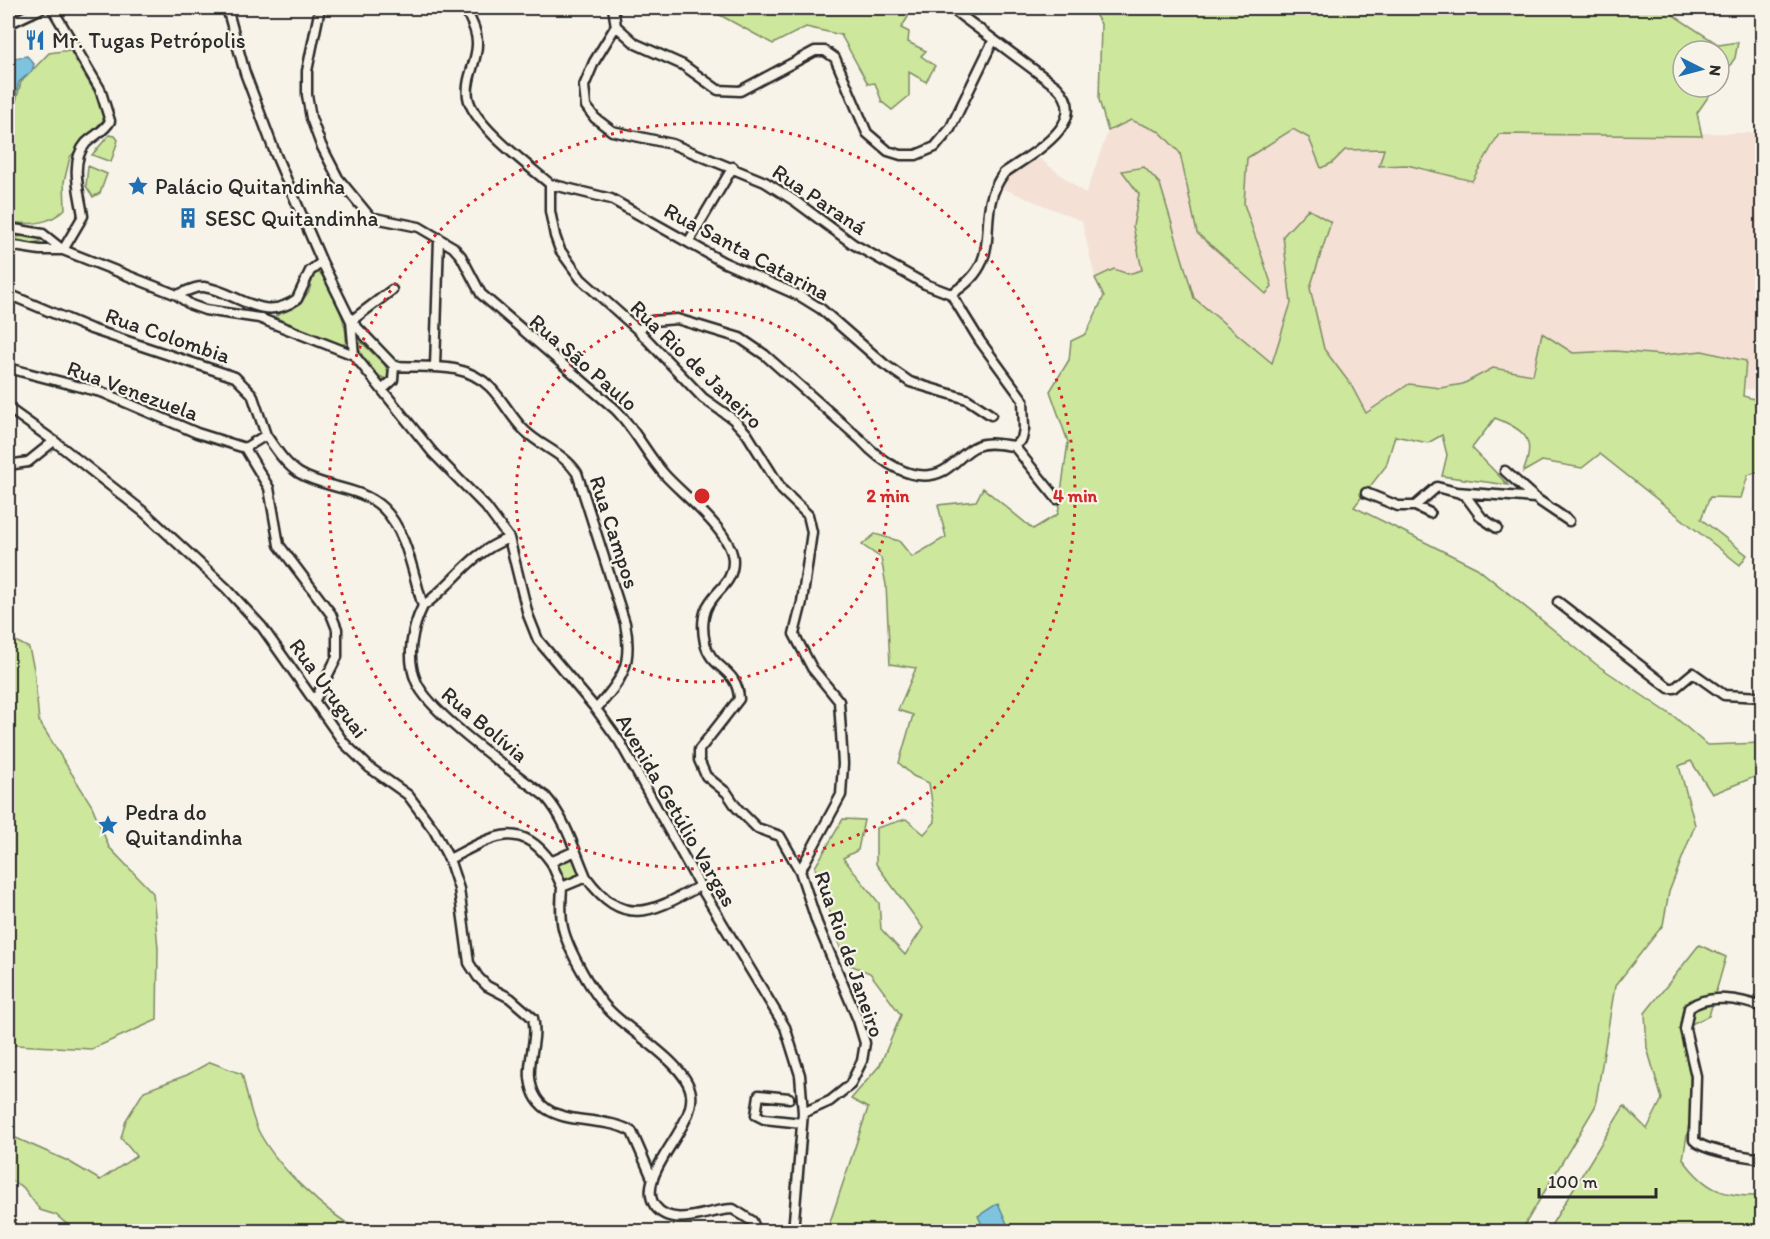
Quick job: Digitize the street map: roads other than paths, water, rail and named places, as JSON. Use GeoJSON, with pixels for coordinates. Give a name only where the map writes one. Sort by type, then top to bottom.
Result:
{"type":"FeatureCollection","features":[{"type":"Feature","properties":{"kind":"street"},"geometry":{"type":"LineString","coordinates":[[8,24],[42,8]]}},
{"type":"Feature","properties":{"kind":"street"},"geometry":{"type":"LineString","coordinates":[[52,8],[83,56],[100,89],[110,121],[107,127],[84,145],[79,159],[76,185],[83,216],[63,250]]}},
{"type":"Feature","properties":{"kind":"street"},"geometry":{"type":"LineString","coordinates":[[227,8],[245,73],[275,153],[322,262],[351,321],[394,366],[393,380],[382,390]]}},
{"type":"Feature","properties":{"kind":"street","name":"Rua São Paulo"},"geometry":{"type":"LineString","coordinates":[[320,8],[307,71],[307,95],[311,118],[321,146],[338,178],[365,213],[375,219],[419,227],[439,238],[461,256],[476,288],[498,311],[590,386],[626,420],[656,463],[713,524],[731,550],[730,573],[726,584],[708,601],[704,611],[704,631],[705,644],[711,658],[735,679],[739,699],[699,750],[699,760],[706,776],[727,794],[757,828],[780,836],[800,871]]}},
{"type":"Feature","properties":{"kind":"street"},"geometry":{"type":"LineString","coordinates":[[465,8],[477,42],[468,87],[471,106],[488,128],[550,184]]}},
{"type":"Feature","properties":{"kind":"street"},"geometry":{"type":"LineString","coordinates":[[613,8],[616,26],[642,47],[683,65],[708,83],[726,91],[748,87],[809,53],[821,51],[829,53],[835,58],[867,133],[888,151],[908,155],[929,151],[945,136],[971,89],[993,41]]}},
{"type":"Feature","properties":{"kind":"street"},"geometry":{"type":"LineString","coordinates":[[638,330],[652,321],[670,318],[740,338],[765,355],[861,440],[875,456],[897,469],[915,473],[938,472],[978,445],[1014,446],[1022,439],[1023,400],[980,341],[951,294],[977,274],[983,262],[991,199],[998,181],[1004,173],[1058,132],[1068,115],[1066,101],[1057,87],[951,8]]}},
{"type":"Feature","properties":{"kind":"street","name":"Rua Paraná"},"geometry":{"type":"LineString","coordinates":[[616,26],[585,80],[584,99],[590,112],[612,131],[672,144],[733,166],[782,191],[853,244],[908,275],[951,294]]}},
{"type":"Feature","properties":{"kind":"street"},"geometry":{"type":"LineString","coordinates":[[689,241],[733,166]]}},
{"type":"Feature","properties":{"kind":"street","name":"Rua Santa Catarina"},"geometry":{"type":"LineString","coordinates":[[550,184],[611,199],[723,262],[767,280],[821,309],[884,364],[910,382],[967,399],[991,415]]}},
{"type":"Feature","properties":{"kind":"street","name":"Rua Rio de Janeiro"},"geometry":{"type":"LineString","coordinates":[[550,184],[550,211],[560,250],[580,279],[638,330],[703,398],[733,419],[747,434],[782,490],[802,507],[812,526],[802,602],[794,634],[812,668],[839,701],[843,773],[841,795],[800,871],[817,923],[858,1020],[865,1043],[862,1061],[850,1085],[830,1101],[802,1118]]}},
{"type":"Feature","properties":{"kind":"street"},"geometry":{"type":"LineString","coordinates":[[8,228],[43,234],[63,250],[177,295],[191,305],[205,310],[260,318],[354,355],[351,321]]}},
{"type":"Feature","properties":{"kind":"street"},"geometry":{"type":"LineString","coordinates":[[435,367],[439,238]]}},
{"type":"Feature","properties":{"kind":"street"},"geometry":{"type":"LineString","coordinates":[[8,245],[40,250],[63,250]]}},
{"type":"Feature","properties":{"kind":"street"},"geometry":{"type":"LineString","coordinates":[[177,295],[203,287],[275,310],[297,299],[310,271],[322,262]]}},
{"type":"Feature","properties":{"kind":"street"},"geometry":{"type":"LineString","coordinates":[[351,321],[392,290]]}},
{"type":"Feature","properties":{"kind":"street","name":"Rua Colombia"},"geometry":{"type":"LineString","coordinates":[[8,294],[91,329],[236,377],[252,394],[266,435]]}},
{"type":"Feature","properties":{"kind":"street"},"geometry":{"type":"LineString","coordinates":[[228,312],[231,297]]}},
{"type":"Feature","properties":{"kind":"street"},"geometry":{"type":"LineString","coordinates":[[260,318],[262,307]]}},
{"type":"Feature","properties":{"kind":"street","name":"Avenida Getúlio Vargas"},"geometry":{"type":"LineString","coordinates":[[354,355],[433,453],[486,507],[509,538],[534,632],[546,651],[596,709],[620,742],[700,886],[784,1027],[800,1075],[802,1118],[793,1232]]}},
{"type":"Feature","properties":{"kind":"street","name":"Rua Campos"},"geometry":{"type":"LineString","coordinates":[[394,366],[457,368],[489,386],[525,431],[568,461],[582,483],[625,623],[629,648],[621,679],[596,709]]}},
{"type":"Feature","properties":{"kind":"street","name":"Rua Venezuela"},"geometry":{"type":"LineString","coordinates":[[8,368],[104,393],[197,433],[245,448]]}},
{"type":"Feature","properties":{"kind":"street","name":"Rua Uruguai"},"geometry":{"type":"LineString","coordinates":[[8,408],[54,441],[158,524],[226,588],[262,627],[315,700],[334,731],[354,754],[408,795],[434,830],[449,859],[459,889],[469,963],[483,982],[517,1002],[533,1018],[535,1036],[530,1077],[537,1097],[545,1107],[564,1118],[616,1124],[632,1132],[652,1178]]}},
{"type":"Feature","properties":{"kind":"street"},"geometry":{"type":"LineString","coordinates":[[315,700],[337,657],[337,629],[325,606],[279,545],[269,488],[245,448],[266,435],[282,458],[302,475],[357,492],[384,509],[400,533],[423,606],[443,590],[474,556],[509,538]]}},
{"type":"Feature","properties":{"kind":"street"},"geometry":{"type":"LineString","coordinates":[[8,465],[28,462],[41,454],[54,441]]}},
{"type":"Feature","properties":{"kind":"street"},"geometry":{"type":"LineString","coordinates":[[1014,446],[1057,499]]}},
{"type":"Feature","properties":{"kind":"street"},"geometry":{"type":"LineString","coordinates":[[1505,471],[1535,498],[1569,522]]}},
{"type":"Feature","properties":{"kind":"street"},"geometry":{"type":"LineString","coordinates":[[1415,506],[1432,489],[1444,487],[1466,495],[1482,518],[1497,528]]}},
{"type":"Feature","properties":{"kind":"street"},"geometry":{"type":"LineString","coordinates":[[1456,492],[1535,498]]}},
{"type":"Feature","properties":{"kind":"street"},"geometry":{"type":"LineString","coordinates":[[1366,493],[1398,506],[1415,506],[1431,513]]}},
{"type":"Feature","properties":{"kind":"street"},"geometry":{"type":"LineString","coordinates":[[1558,602],[1669,688],[1676,688],[1693,673],[1724,695],[1762,697]]}},
{"type":"Feature","properties":{"kind":"street","name":"Rua Bolívia"},"geometry":{"type":"LineString","coordinates":[[423,606],[415,624],[411,651],[411,665],[420,691],[477,743],[546,797],[562,818],[586,877],[601,897],[618,907],[631,910],[654,910],[700,886]]}},
{"type":"Feature","properties":{"kind":"street"},"geometry":{"type":"LineString","coordinates":[[449,859],[507,834],[531,840],[551,862],[562,887],[564,930],[572,951],[603,1002],[616,1017],[673,1065],[690,1085],[692,1102],[688,1115],[652,1178],[653,1203],[667,1215],[682,1218],[733,1209],[752,1221],[757,1232]]}},
{"type":"Feature","properties":{"kind":"street"},"geometry":{"type":"LineString","coordinates":[[551,862],[575,851]]}},
{"type":"Feature","properties":{"kind":"street"},"geometry":{"type":"LineString","coordinates":[[562,887],[586,877]]}},
{"type":"Feature","properties":{"kind":"street"},"geometry":{"type":"LineString","coordinates":[[1762,1007],[1726,999],[1698,1000],[1689,1008],[1685,1029],[1696,1076],[1694,1140],[1700,1145],[1715,1150],[1762,1159]]}},
{"type":"Feature","properties":{"kind":"street"},"geometry":{"type":"LineString","coordinates":[[789,1098],[759,1095],[756,1115],[764,1119],[802,1118]]}},
{"type":"Feature","properties":{"kind":"water"},"geometry":{"type":"Polygon","coordinates":[[[27,56],[34,64],[32,71],[19,82],[8,126],[8,59],[27,56]]]}},
{"type":"Feature","properties":{"kind":"water"},"geometry":{"type":"Polygon","coordinates":[[[998,1203],[1008,1226],[1016,1231],[985,1231],[978,1216],[998,1203]]]}},
{"type":"Feature","properties":{"kind":"place","name":"Mr. Tugas Petrópolis"},"geometry":{"type":"Point","coordinates":[35,40]}},
{"type":"Feature","properties":{"kind":"place","name":"Palácio Quitandinha"},"geometry":{"type":"Point","coordinates":[138,186]}},
{"type":"Feature","properties":{"kind":"place","name":"SESC Quitandinha"},"geometry":{"type":"Point","coordinates":[188,218]}},
{"type":"Feature","properties":{"kind":"place","name":"Pedra do Quitandinha"},"geometry":{"type":"Point","coordinates":[108,825]}}]}
